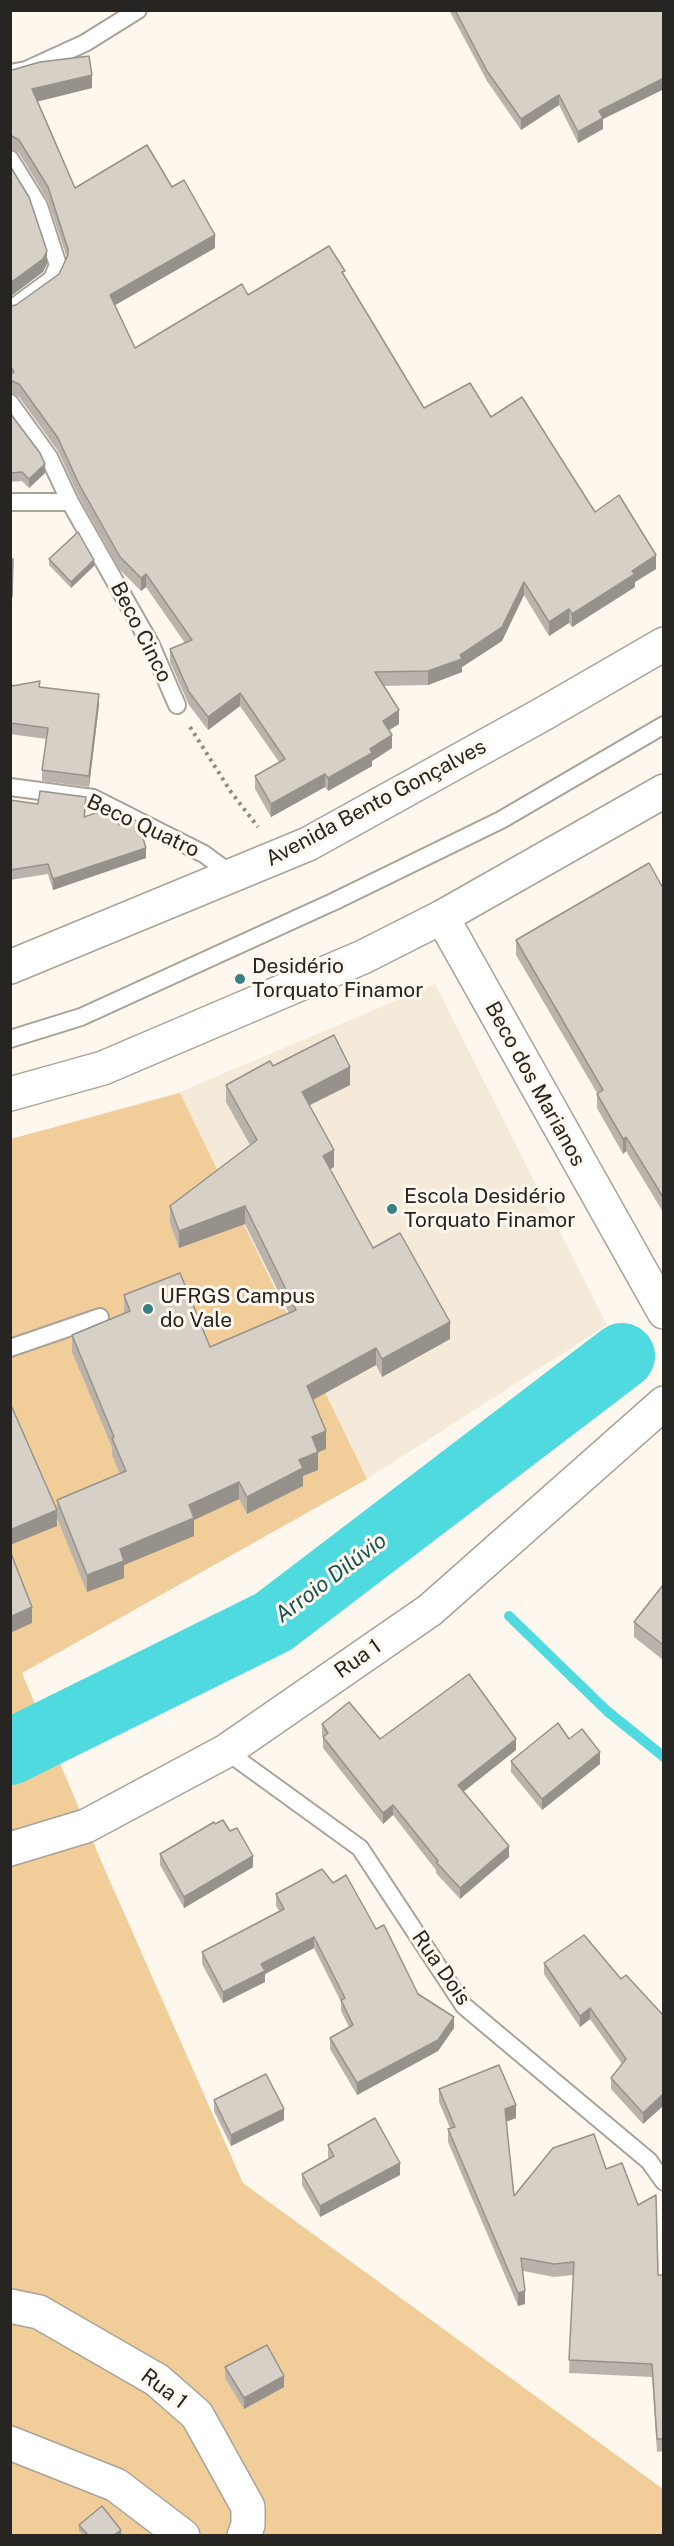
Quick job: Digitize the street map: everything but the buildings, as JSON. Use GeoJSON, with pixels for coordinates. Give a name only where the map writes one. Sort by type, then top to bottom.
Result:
{"type":"FeatureCollection","features":[{"type":"Feature","properties":{"kind":"street","name":"Avenida Bento Gonçalves"},"geometry":{"type":"LineString","coordinates":[[10,967],[308,844],[543,714],[663,644]]}},
{"type":"Feature","properties":{"kind":"street"},"geometry":{"type":"LineString","coordinates":[[10,1094],[103,1068],[363,957],[442,917],[663,790]]}},
{"type":"Feature","properties":{"kind":"street","name":"Beco dos Marianos"},"geometry":{"type":"LineString","coordinates":[[442,917],[663,1312]]}},
{"type":"Feature","properties":{"kind":"street","name":"Rua 1"},"geometry":{"type":"LineString","coordinates":[[10,1849],[86,1826],[226,1751],[430,1610],[663,1402]]}},
{"type":"Feature","properties":{"kind":"street","name":"Rua 1"},"geometry":{"type":"LineString","coordinates":[[10,2306],[39,2312],[157,2380],[197,2415],[248,2507],[248,2524],[244,2535]]}},
{"type":"Feature","properties":{"kind":"street"},"geometry":{"type":"LineString","coordinates":[[10,2443],[116,2485],[183,2535]]}},
{"type":"Feature","properties":{"kind":"lane"},"geometry":{"type":"LineString","coordinates":[[10,73],[26,70],[85,43],[138,10]]}},
{"type":"Feature","properties":{"kind":"lane"},"geometry":{"type":"LineString","coordinates":[[10,159],[39,206],[58,266],[52,279],[10,310]]}},
{"type":"Feature","properties":{"kind":"lane","name":"Beco Cinco"},"geometry":{"type":"LineString","coordinates":[[10,403],[50,457],[70,502],[130,604],[177,705]]}},
{"type":"Feature","properties":{"kind":"lane"},"geometry":{"type":"LineString","coordinates":[[10,502],[70,502]]}},
{"type":"Feature","properties":{"kind":"lane"},"geometry":{"type":"LineString","coordinates":[[10,1039],[81,1017],[335,901],[501,820],[663,725]]}},
{"type":"Feature","properties":{"kind":"lane","name":"Beco Quatro"},"geometry":{"type":"LineString","coordinates":[[10,787],[93,798],[204,854],[234,876]]}},
{"type":"Feature","properties":{"kind":"lane"},"geometry":{"type":"LineString","coordinates":[[10,1348],[100,1317]]}},
{"type":"Feature","properties":{"kind":"lane","name":"Rua Dois"},"geometry":{"type":"LineString","coordinates":[[226,1751],[360,1848],[464,2006],[648,2161],[663,2182]]}},
{"type":"Feature","properties":{"kind":"path","name":"Beco Cinco"},"geometry":{"type":"LineString","coordinates":[[177,705],[231,792],[280,856]]}},
{"type":"Feature","properties":{"kind":"shaded area"},"geometry":{"type":"Polygon","coordinates":[[[435,984],[607,1325],[367,1479],[22,1673],[11,1139],[180,1092],[435,984]]]}},
{"type":"Feature","properties":{"kind":"shaded area"},"geometry":{"type":"Polygon","coordinates":[[[180,1093],[367,1479],[22,1673],[102,1863],[243,2183],[663,2489],[663,2535],[11,2536],[11,1139],[180,1093]]]}},
{"type":"Feature","properties":{"kind":"waterway","name":"Arroio Dilúvio"},"geometry":{"type":"LineString","coordinates":[[10,1752],[273,1622],[622,1356]]}},
{"type":"Feature","properties":{"kind":"waterway"},"geometry":{"type":"LineString","coordinates":[[509,1616],[607,1711],[664,1757]]}},
{"type":"Feature","properties":{"kind":"place","name":"Desidério Torquato Finamor"},"geometry":{"type":"Point","coordinates":[240,979]}},
{"type":"Feature","properties":{"kind":"place","name":"Escola Desidério Torquato Finamor"},"geometry":{"type":"Point","coordinates":[392,1209]}},
{"type":"Feature","properties":{"kind":"place","name":"UFRGS Campus do Vale"},"geometry":{"type":"Point","coordinates":[148,1309]}}]}
